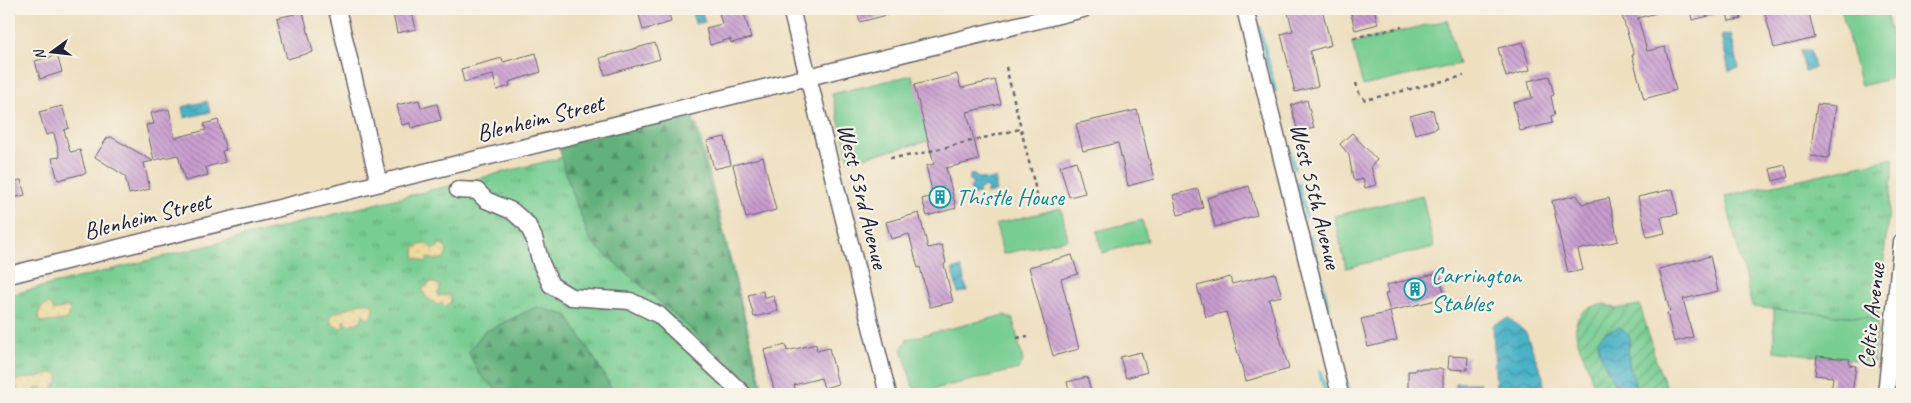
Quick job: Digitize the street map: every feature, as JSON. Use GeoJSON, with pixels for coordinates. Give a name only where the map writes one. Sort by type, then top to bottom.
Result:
{"type":"FeatureCollection","features":[{"type":"Feature","properties":{"kind":"street"},"geometry":{"type":"LineString","coordinates":[[337,9],[379,183]]}},
{"type":"Feature","properties":{"kind":"street","name":"West 53rd Avenue"},"geometry":{"type":"LineString","coordinates":[[791,9],[888,394]]}},
{"type":"Feature","properties":{"kind":"street","name":"Blenheim Street"},"geometry":{"type":"LineString","coordinates":[[9,276],[1083,9]]}},
{"type":"Feature","properties":{"kind":"street","name":"West 55th Avenue"},"geometry":{"type":"LineString","coordinates":[[1245,9],[1340,394]]}},
{"type":"Feature","properties":{"kind":"street"},"geometry":{"type":"LineString","coordinates":[[458,190],[477,191],[486,200],[512,211],[527,224],[552,285],[571,297],[630,301],[659,315],[743,394]]}},
{"type":"Feature","properties":{"kind":"street","name":"Celtic Avenue"},"geometry":{"type":"LineString","coordinates":[[1886,394],[1902,242]]}},
{"type":"Feature","properties":{"kind":"path"},"geometry":{"type":"LineString","coordinates":[[1353,38],[1402,27]]}},
{"type":"Feature","properties":{"kind":"path"},"geometry":{"type":"LineString","coordinates":[[1006,67],[1038,199]]}},
{"type":"Feature","properties":{"kind":"path"},"geometry":{"type":"LineString","coordinates":[[1356,84],[1365,100],[1464,76]]}},
{"type":"Feature","properties":{"kind":"path"},"geometry":{"type":"LineString","coordinates":[[890,158],[914,155],[1020,129]]}},
{"type":"Feature","properties":{"kind":"path"},"geometry":{"type":"LineString","coordinates":[[1017,338],[1028,336]]}},
{"type":"Feature","properties":{"kind":"green space"},"geometry":{"type":"Polygon","coordinates":[[[1841,9],[1885,9],[1902,76],[1861,86],[1841,9]]]}},
{"type":"Feature","properties":{"kind":"green space"},"geometry":{"type":"Polygon","coordinates":[[[1447,20],[1459,64],[1363,86],[1352,43],[1447,20]]]}},
{"type":"Feature","properties":{"kind":"green space"},"geometry":{"type":"Polygon","coordinates":[[[912,75],[929,141],[849,161],[832,94],[912,75]]]}},
{"type":"Feature","properties":{"kind":"green space"},"geometry":{"type":"Polygon","coordinates":[[[692,112],[763,394],[754,394],[687,326],[590,241],[564,169],[559,145],[692,112]]]}},
{"type":"Feature","properties":{"kind":"green space"},"geometry":{"type":"Polygon","coordinates":[[[697,124],[764,394],[9,394],[9,295],[697,124]]]}},
{"type":"Feature","properties":{"kind":"green space"},"geometry":{"type":"Polygon","coordinates":[[[1894,158],[1878,319],[1752,307],[1725,196],[1894,158]]]}},
{"type":"Feature","properties":{"kind":"green space"},"geometry":{"type":"Polygon","coordinates":[[[1422,195],[1434,247],[1346,268],[1334,216],[1422,195]]]}},
{"type":"Feature","properties":{"kind":"green space"},"geometry":{"type":"Polygon","coordinates":[[[1061,208],[1068,239],[1003,254],[996,224],[1061,208]]]}},
{"type":"Feature","properties":{"kind":"green space"},"geometry":{"type":"Polygon","coordinates":[[[1142,220],[1148,241],[1102,253],[1097,231],[1142,220]]]}},
{"type":"Feature","properties":{"kind":"green space"},"geometry":{"type":"Polygon","coordinates":[[[1605,304],[1616,309],[1640,305],[1657,364],[1669,394],[1596,394],[1578,341],[1576,327],[1582,312],[1591,307],[1605,304]]]}},
{"type":"Feature","properties":{"kind":"green space"},"geometry":{"type":"Polygon","coordinates":[[[536,307],[567,315],[614,394],[502,394],[480,375],[468,352],[484,332],[536,307]]]}},
{"type":"Feature","properties":{"kind":"green space"},"geometry":{"type":"Polygon","coordinates":[[[1774,309],[1878,319],[1874,362],[1774,351],[1774,309]]]}},
{"type":"Feature","properties":{"kind":"green space"},"geometry":{"type":"Polygon","coordinates":[[[1005,315],[1013,319],[1023,361],[1019,369],[921,392],[913,387],[902,348],[907,339],[1005,315]]]}},
{"type":"Feature","properties":{"kind":"sand"},"geometry":{"type":"Polygon","coordinates":[[[426,243],[433,250],[440,244],[446,248],[447,252],[444,258],[437,260],[428,258],[426,262],[415,258],[415,247],[426,243]]]}},
{"type":"Feature","properties":{"kind":"sand"},"geometry":{"type":"Polygon","coordinates":[[[431,282],[440,287],[437,293],[438,296],[450,295],[451,302],[445,306],[441,303],[438,305],[427,298],[422,290],[431,282]]]}},
{"type":"Feature","properties":{"kind":"sand"},"geometry":{"type":"Polygon","coordinates":[[[361,303],[370,303],[374,308],[373,314],[369,319],[363,314],[361,321],[350,325],[345,320],[343,321],[345,326],[341,328],[334,326],[330,320],[333,314],[361,303]]]}},
{"type":"Feature","properties":{"kind":"sand"},"geometry":{"type":"Polygon","coordinates":[[[48,304],[51,305],[54,311],[67,307],[70,310],[67,319],[40,322],[38,315],[41,308],[48,304]]]}},
{"type":"Feature","properties":{"kind":"sand"},"geometry":{"type":"Polygon","coordinates":[[[51,373],[59,376],[57,384],[53,386],[53,390],[46,391],[42,387],[35,389],[35,393],[28,394],[26,392],[21,393],[16,387],[18,380],[51,373]]]}},
{"type":"Feature","properties":{"kind":"water"},"geometry":{"type":"Polygon","coordinates":[[[691,9],[701,9],[705,22],[695,24],[691,9]]]}},
{"type":"Feature","properties":{"kind":"water"},"geometry":{"type":"Polygon","coordinates":[[[1731,34],[1739,68],[1729,71],[1721,36],[1731,34]]]}},
{"type":"Feature","properties":{"kind":"water"},"geometry":{"type":"Polygon","coordinates":[[[1811,50],[1815,68],[1805,71],[1800,51],[1811,50]]]}},
{"type":"Feature","properties":{"kind":"water"},"geometry":{"type":"Polygon","coordinates":[[[207,101],[210,112],[184,118],[182,107],[207,101]]]}},
{"type":"Feature","properties":{"kind":"water"},"geometry":{"type":"Polygon","coordinates":[[[975,174],[976,177],[989,180],[996,178],[996,191],[986,193],[988,189],[984,187],[973,196],[970,187],[974,183],[970,181],[970,175],[975,174]]]}},
{"type":"Feature","properties":{"kind":"water"},"geometry":{"type":"Polygon","coordinates":[[[961,267],[967,291],[958,293],[952,270],[961,267]]]}},
{"type":"Feature","properties":{"kind":"water"},"geometry":{"type":"Polygon","coordinates":[[[1509,318],[1526,333],[1543,377],[1544,394],[1496,394],[1493,325],[1509,318]]]}},
{"type":"Feature","properties":{"kind":"water"},"geometry":{"type":"Polygon","coordinates":[[[1620,327],[1630,337],[1628,354],[1638,394],[1618,394],[1600,354],[1598,340],[1606,332],[1620,327]]]}},
{"type":"Feature","properties":{"kind":"water"},"geometry":{"type":"Polygon","coordinates":[[[1455,383],[1480,383],[1480,389],[1455,389],[1455,383]]]}},
{"type":"Feature","properties":{"kind":"building"},"geometry":{"type":"Polygon","coordinates":[[[392,9],[411,9],[416,29],[397,33],[392,9]]]}},
{"type":"Feature","properties":{"kind":"building"},"geometry":{"type":"Polygon","coordinates":[[[668,9],[671,22],[643,30],[638,11],[668,9]]]}},
{"type":"Feature","properties":{"kind":"building"},"geometry":{"type":"Polygon","coordinates":[[[718,9],[743,9],[751,38],[731,43],[730,39],[710,45],[706,28],[722,24],[718,9]]]}},
{"type":"Feature","properties":{"kind":"building"},"geometry":{"type":"Polygon","coordinates":[[[856,9],[897,9],[898,12],[860,22],[856,9]]]}},
{"type":"Feature","properties":{"kind":"building"},"geometry":{"type":"Polygon","coordinates":[[[1287,9],[1322,9],[1331,45],[1310,51],[1318,86],[1295,92],[1281,34],[1293,31],[1287,9]]]}},
{"type":"Feature","properties":{"kind":"building"},"geometry":{"type":"Polygon","coordinates":[[[1350,9],[1374,9],[1378,24],[1355,30],[1350,9]]]}},
{"type":"Feature","properties":{"kind":"building"},"geometry":{"type":"Polygon","coordinates":[[[1620,9],[1660,9],[1660,12],[1638,18],[1647,51],[1665,47],[1676,90],[1644,99],[1632,55],[1634,55],[1620,9]]]}},
{"type":"Feature","properties":{"kind":"building"},"geometry":{"type":"Polygon","coordinates":[[[1690,9],[1721,9],[1721,13],[1692,20],[1690,9]]]}},
{"type":"Feature","properties":{"kind":"building"},"geometry":{"type":"Polygon","coordinates":[[[1726,9],[1738,9],[1741,19],[1729,21],[1726,9]]]}},
{"type":"Feature","properties":{"kind":"building"},"geometry":{"type":"Polygon","coordinates":[[[1783,9],[1808,9],[1815,38],[1774,48],[1765,13],[1783,9]]]}},
{"type":"Feature","properties":{"kind":"building"},"geometry":{"type":"Polygon","coordinates":[[[303,12],[313,52],[287,59],[277,18],[303,12]]]}},
{"type":"Feature","properties":{"kind":"building"},"geometry":{"type":"Polygon","coordinates":[[[1523,42],[1530,70],[1506,77],[1498,48],[1523,42]]]}},
{"type":"Feature","properties":{"kind":"building"},"geometry":{"type":"Polygon","coordinates":[[[655,43],[660,59],[605,75],[600,58],[655,43]]]}},
{"type":"Feature","properties":{"kind":"building"},"geometry":{"type":"Polygon","coordinates":[[[536,53],[541,72],[509,82],[510,86],[497,90],[493,75],[464,82],[461,69],[502,58],[503,62],[536,53]]]}},
{"type":"Feature","properties":{"kind":"building"},"geometry":{"type":"Polygon","coordinates":[[[57,55],[62,72],[40,79],[35,61],[57,55]]]}},
{"type":"Feature","properties":{"kind":"building"},"geometry":{"type":"Polygon","coordinates":[[[957,74],[961,88],[995,80],[1001,104],[967,112],[979,160],[946,168],[956,208],[927,216],[922,199],[933,196],[926,166],[934,164],[914,85],[957,74]]]}},
{"type":"Feature","properties":{"kind":"building"},"geometry":{"type":"Polygon","coordinates":[[[1549,76],[1554,95],[1551,96],[1555,115],[1551,116],[1552,123],[1520,131],[1513,103],[1532,98],[1528,81],[1549,76]]]}},
{"type":"Feature","properties":{"kind":"building"},"geometry":{"type":"Polygon","coordinates":[[[419,100],[421,108],[437,104],[441,120],[411,128],[410,123],[402,125],[397,105],[419,100]]]}},
{"type":"Feature","properties":{"kind":"building"},"geometry":{"type":"Polygon","coordinates":[[[1307,100],[1314,128],[1298,132],[1291,105],[1307,100]]]}},
{"type":"Feature","properties":{"kind":"building"},"geometry":{"type":"Polygon","coordinates":[[[1817,104],[1836,106],[1829,158],[1810,156],[1817,104]]]}},
{"type":"Feature","properties":{"kind":"building"},"geometry":{"type":"Polygon","coordinates":[[[62,106],[69,128],[64,130],[70,152],[80,150],[86,173],[58,180],[52,158],[60,157],[54,133],[46,135],[39,112],[62,106]]]}},
{"type":"Feature","properties":{"kind":"building"},"geometry":{"type":"Polygon","coordinates":[[[169,109],[175,138],[206,130],[204,124],[218,120],[226,150],[222,151],[225,162],[206,167],[208,175],[185,181],[178,155],[154,160],[146,125],[154,124],[151,113],[169,109]]]}},
{"type":"Feature","properties":{"kind":"building"},"geometry":{"type":"Polygon","coordinates":[[[1137,110],[1154,179],[1128,186],[1118,143],[1083,151],[1076,124],[1137,110]]]}},
{"type":"Feature","properties":{"kind":"building"},"geometry":{"type":"Polygon","coordinates":[[[1433,110],[1437,128],[1415,134],[1410,116],[1433,110]]]}},
{"type":"Feature","properties":{"kind":"building"},"geometry":{"type":"Polygon","coordinates":[[[1352,133],[1377,160],[1371,166],[1376,185],[1365,188],[1363,179],[1355,181],[1353,179],[1349,155],[1340,144],[1352,133]]]}},
{"type":"Feature","properties":{"kind":"building"},"geometry":{"type":"Polygon","coordinates":[[[111,137],[153,161],[144,163],[150,189],[129,194],[125,176],[95,157],[107,138],[111,137]]]}},
{"type":"Feature","properties":{"kind":"building"},"geometry":{"type":"Polygon","coordinates":[[[725,137],[731,165],[714,169],[707,141],[725,137]]]}},
{"type":"Feature","properties":{"kind":"building"},"geometry":{"type":"Polygon","coordinates":[[[763,157],[776,210],[746,218],[733,165],[763,157]]]}},
{"type":"Feature","properties":{"kind":"building"},"geometry":{"type":"Polygon","coordinates":[[[1076,161],[1085,193],[1069,197],[1060,166],[1076,161]]]}},
{"type":"Feature","properties":{"kind":"building"},"geometry":{"type":"Polygon","coordinates":[[[1785,165],[1788,177],[1773,181],[1770,169],[1785,165]]]}},
{"type":"Feature","properties":{"kind":"building"},"geometry":{"type":"Polygon","coordinates":[[[21,180],[25,195],[13,198],[9,183],[21,180]]]}},
{"type":"Feature","properties":{"kind":"building"},"geometry":{"type":"Polygon","coordinates":[[[1249,186],[1257,215],[1215,227],[1207,198],[1249,186]]]}},
{"type":"Feature","properties":{"kind":"building"},"geometry":{"type":"Polygon","coordinates":[[[1198,189],[1203,208],[1178,215],[1173,195],[1198,189]]]}},
{"type":"Feature","properties":{"kind":"building"},"geometry":{"type":"Polygon","coordinates":[[[1673,189],[1678,214],[1661,217],[1665,233],[1647,237],[1638,197],[1673,189]]]}},
{"type":"Feature","properties":{"kind":"building"},"geometry":{"type":"Polygon","coordinates":[[[1577,195],[1582,204],[1609,198],[1618,241],[1578,250],[1583,270],[1568,273],[1552,201],[1577,195]]]}},
{"type":"Feature","properties":{"kind":"building"},"geometry":{"type":"Polygon","coordinates":[[[919,213],[928,248],[942,245],[946,263],[944,264],[953,302],[930,307],[909,234],[891,239],[886,222],[919,213]]]}},
{"type":"Feature","properties":{"kind":"building"},"geometry":{"type":"Polygon","coordinates":[[[1072,255],[1078,274],[1061,279],[1079,349],[1053,356],[1029,267],[1072,255]]]}},
{"type":"Feature","properties":{"kind":"building"},"geometry":{"type":"Polygon","coordinates":[[[1710,256],[1718,291],[1683,299],[1693,337],[1674,342],[1667,313],[1670,312],[1659,269],[1710,256]]]}},
{"type":"Feature","properties":{"kind":"building"},"geometry":{"type":"Polygon","coordinates":[[[1275,273],[1282,296],[1269,299],[1289,369],[1246,381],[1226,312],[1206,317],[1197,286],[1230,277],[1232,284],[1275,273]]]}},
{"type":"Feature","properties":{"kind":"building","name":"Carrington Stables"},"geometry":{"type":"Polygon","coordinates":[[[1439,273],[1445,298],[1390,311],[1385,294],[1388,293],[1386,285],[1439,273]]]}},
{"type":"Feature","properties":{"kind":"building"},"geometry":{"type":"Polygon","coordinates":[[[763,291],[764,298],[773,295],[778,311],[754,317],[748,295],[763,291]]]}},
{"type":"Feature","properties":{"kind":"building"},"geometry":{"type":"Polygon","coordinates":[[[1390,312],[1397,340],[1368,347],[1361,319],[1390,312]]]}},
{"type":"Feature","properties":{"kind":"building"},"geometry":{"type":"Polygon","coordinates":[[[816,344],[817,351],[829,348],[838,384],[824,388],[821,378],[794,385],[797,394],[775,394],[764,350],[786,345],[787,351],[816,344]]]}},
{"type":"Feature","properties":{"kind":"building"},"geometry":{"type":"Polygon","coordinates":[[[1141,352],[1147,372],[1126,378],[1120,357],[1141,352]]]}},
{"type":"Feature","properties":{"kind":"building"},"geometry":{"type":"Polygon","coordinates":[[[1449,356],[1468,357],[1467,370],[1448,369],[1449,356]]]}},
{"type":"Feature","properties":{"kind":"building"},"geometry":{"type":"Polygon","coordinates":[[[1817,356],[1850,359],[1849,365],[1856,366],[1852,394],[1831,394],[1833,377],[1815,375],[1817,356]]]}},
{"type":"Feature","properties":{"kind":"building"},"geometry":{"type":"Polygon","coordinates":[[[1415,369],[1443,369],[1443,394],[1408,394],[1408,371],[1415,371],[1415,369]]]}},
{"type":"Feature","properties":{"kind":"building"},"geometry":{"type":"Polygon","coordinates":[[[1087,377],[1092,394],[1070,394],[1067,382],[1087,377]]]}},
{"type":"Feature","properties":{"kind":"waterway"},"geometry":{"type":"LineString","coordinates":[[1255,9],[1257,18]]}},
{"type":"Feature","properties":{"kind":"waterway"},"geometry":{"type":"LineString","coordinates":[[1259,27],[1275,91]]}},
{"type":"Feature","properties":{"kind":"waterway"},"geometry":{"type":"LineString","coordinates":[[1288,144],[1294,168]]}},
{"type":"Feature","properties":{"kind":"waterway"},"geometry":{"type":"LineString","coordinates":[[1298,184],[1306,217]]}},
{"type":"Feature","properties":{"kind":"waterway"},"geometry":{"type":"LineString","coordinates":[[1310,235],[1328,307]]}},
{"type":"Feature","properties":{"kind":"waterway"},"geometry":{"type":"LineString","coordinates":[[1333,325],[1349,394]]}},
{"type":"Feature","properties":{"kind":"waterway"},"geometry":{"type":"LineString","coordinates":[[1320,372],[1326,394]]}},
{"type":"Feature","properties":{"kind":"place","name":"Thistle House"},"geometry":{"type":"Point","coordinates":[940,197]}},
{"type":"Feature","properties":{"kind":"place","name":"Carrington Stables"},"geometry":{"type":"Point","coordinates":[1415,289]}}]}
